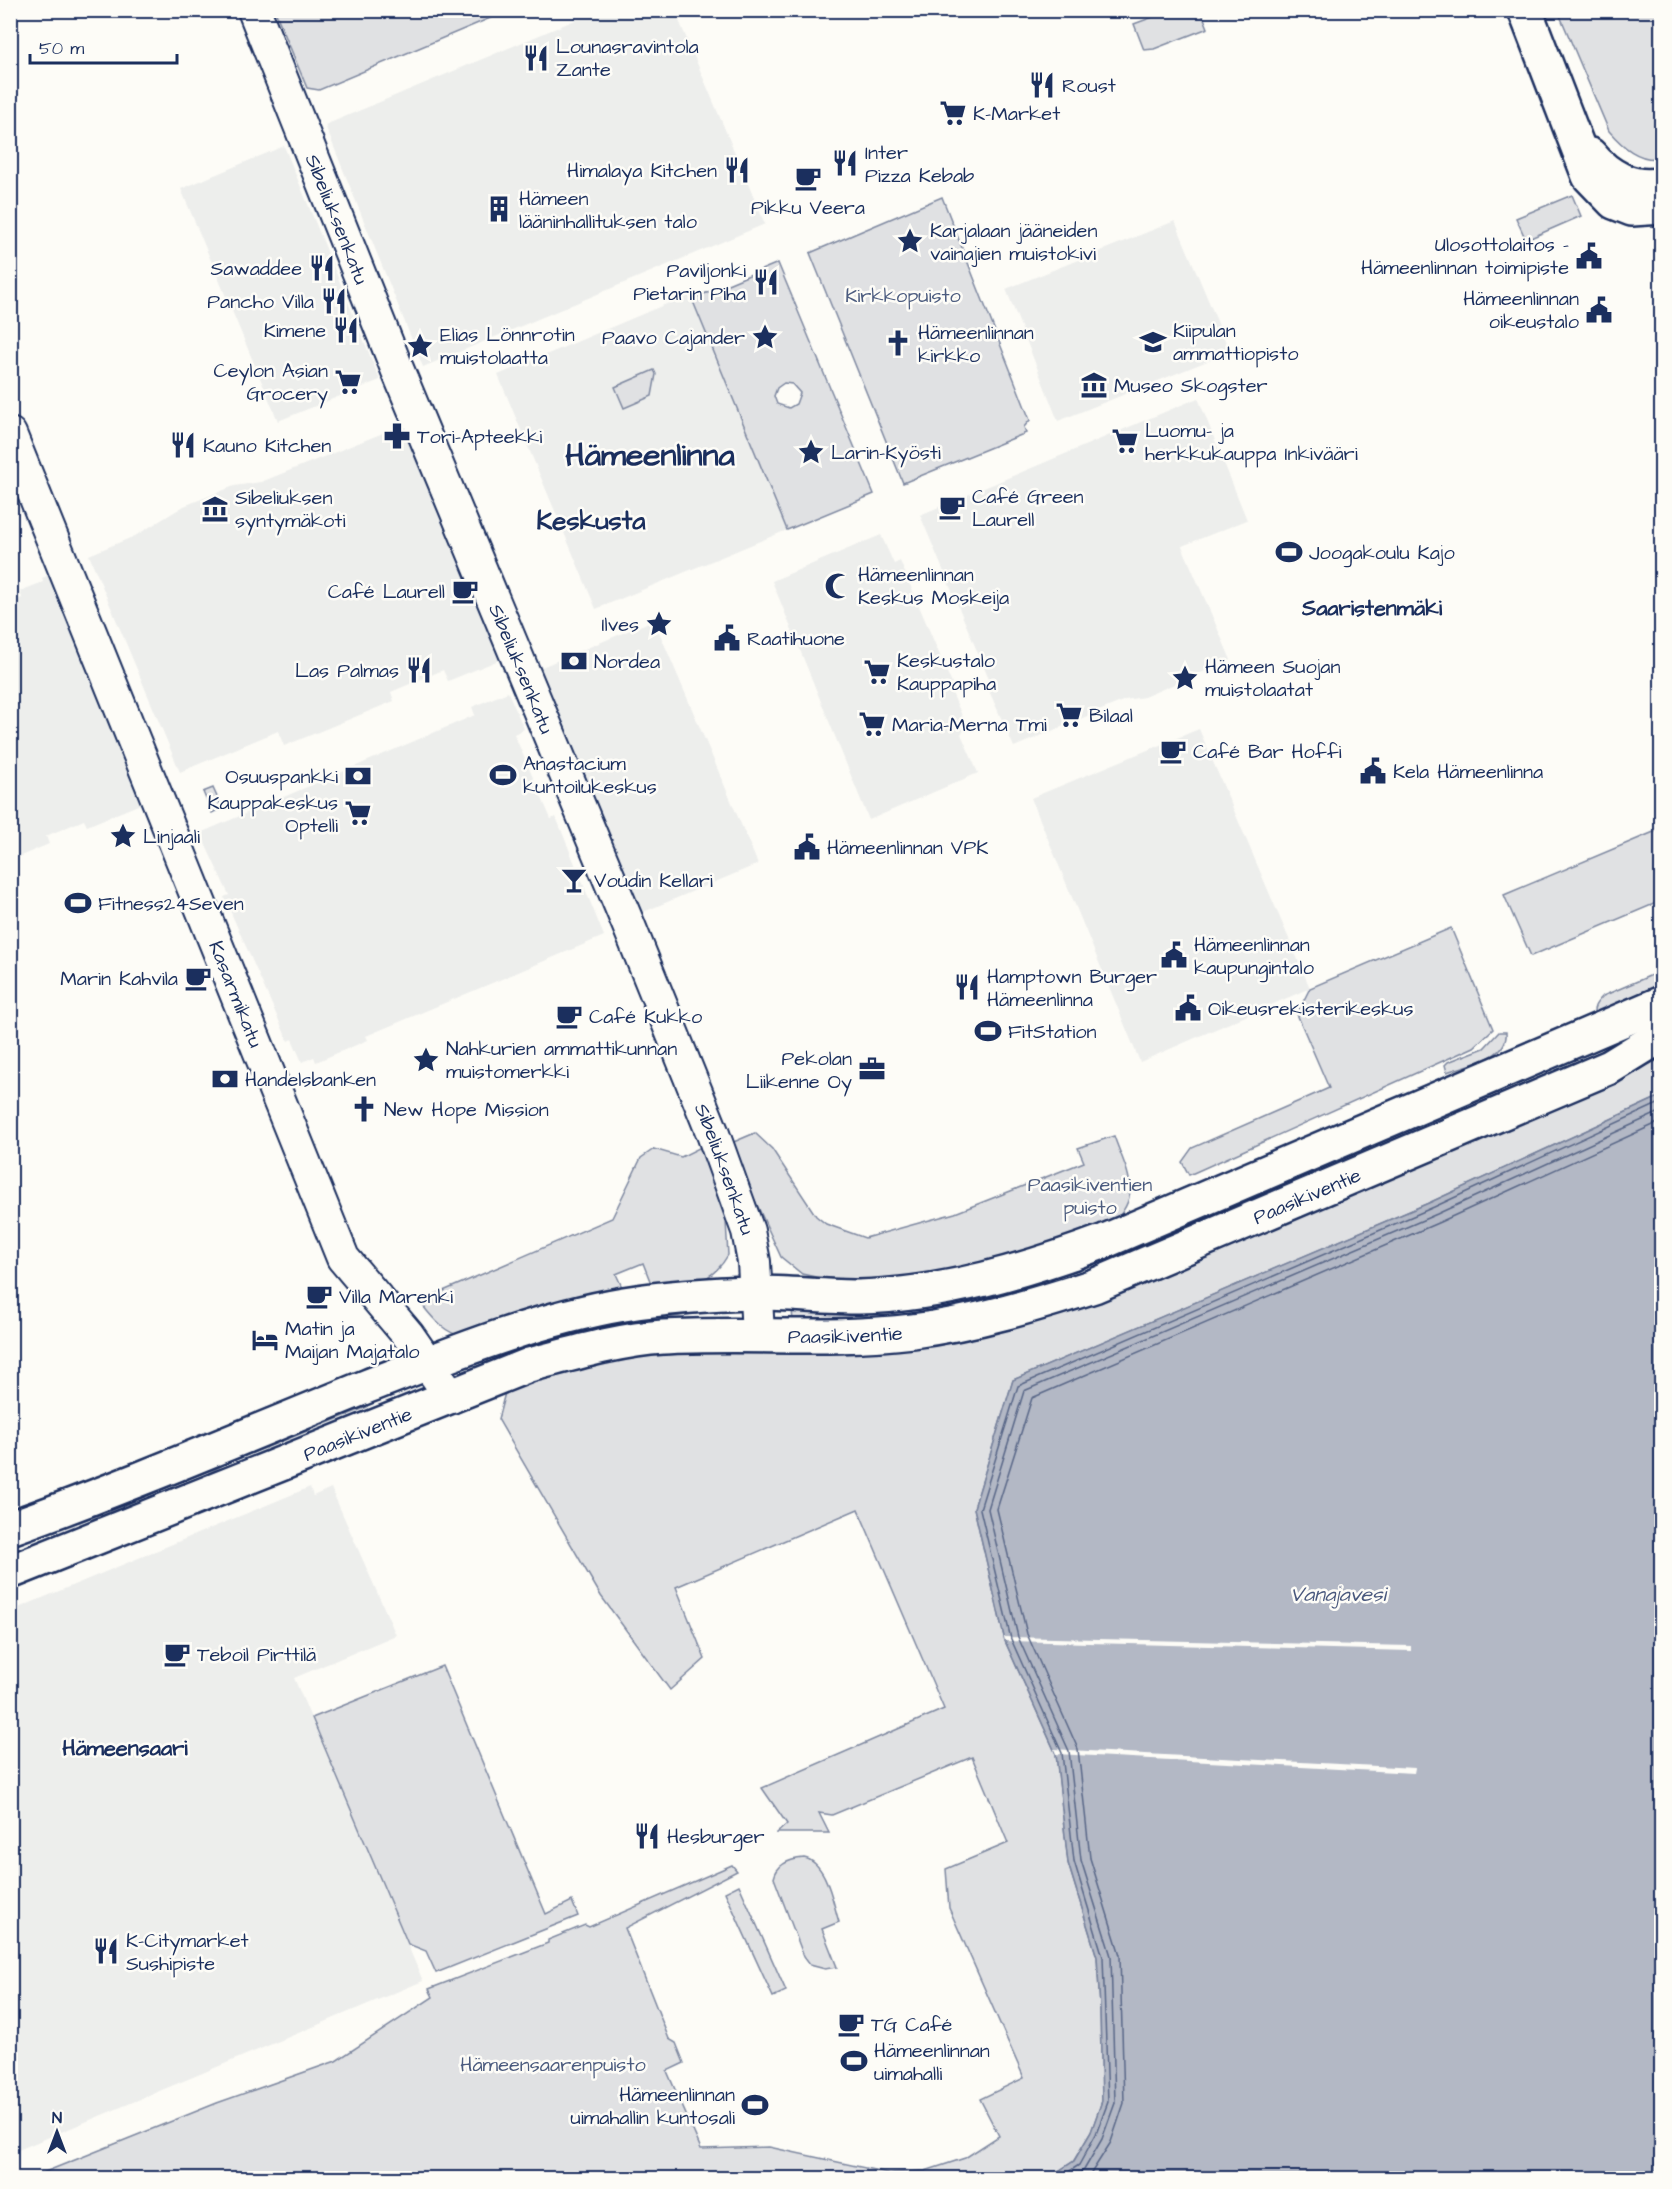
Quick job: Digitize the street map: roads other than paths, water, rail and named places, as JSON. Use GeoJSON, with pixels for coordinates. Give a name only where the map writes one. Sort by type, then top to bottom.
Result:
{"type":"FeatureCollection","features":[{"type":"Feature","properties":{"kind":"main road"},"geometry":{"type":"LineString","coordinates":[[1525,10],[1589,176],[1614,202],[1632,209],[1659,192]]}},
{"type":"Feature","properties":{"kind":"main road"},"geometry":{"type":"LineString","coordinates":[[1567,122],[1600,167],[1625,182],[1659,192]]}},
{"type":"Feature","properties":{"kind":"main road","name":"Paasikiventie"},"geometry":{"type":"LineString","coordinates":[[25,1523],[427,1363],[570,1316],[624,1304],[695,1296],[756,1293],[860,1297],[915,1292],[964,1284],[1060,1257],[1105,1241],[1662,1003]]}},
{"type":"Feature","properties":{"kind":"main road","name":"Paasikiventie"},"geometry":{"type":"LineString","coordinates":[[10,1572],[529,1365],[597,1348],[660,1337],[758,1334],[853,1336],[913,1331],[963,1323],[1028,1307],[1094,1286],[1610,1067],[1662,1035]]}},
{"type":"Feature","properties":{"kind":"street","name":"Sibeliuksenkatu"},"geometry":{"type":"LineString","coordinates":[[254,10],[398,370],[639,950],[748,1231],[754,1262],[758,1334]]}},
{"type":"Feature","properties":{"kind":"street","name":"Kasarmikatu"},"geometry":{"type":"LineString","coordinates":[[10,434],[343,1258],[427,1363],[451,1397]]}},
{"type":"Feature","properties":{"kind":"water","name":"Vanajavesi"},"geometry":{"type":"Polygon","coordinates":[[[1661,1096],[1661,2178],[1048,2178],[1074,2161],[1091,2132],[1102,2101],[1100,2007],[1097,1957],[1068,1863],[1056,1754],[1005,1641],[974,1508],[1013,1380],[1431,1202],[1661,1096]]]}},
{"type":"Feature","properties":{"kind":"place","name":"Lounasravintola Zante"},"geometry":{"type":"Point","coordinates":[536,58]}},
{"type":"Feature","properties":{"kind":"place","name":"Roust"},"geometry":{"type":"Point","coordinates":[1042,85]}},
{"type":"Feature","properties":{"kind":"place","name":"K-Market"},"geometry":{"type":"Point","coordinates":[953,113]}},
{"type":"Feature","properties":{"kind":"place","name":"Inter Pizza Kebab"},"geometry":{"type":"Point","coordinates":[845,163]}},
{"type":"Feature","properties":{"kind":"place","name":"Himalaya Kitchen"},"geometry":{"type":"Point","coordinates":[737,170]}},
{"type":"Feature","properties":{"kind":"place","name":"Pikku Veera"},"geometry":{"type":"Point","coordinates":[808,178]}},
{"type":"Feature","properties":{"kind":"place","name":"Hämeen lääninhallituksen talo"},"geometry":{"type":"Point","coordinates":[499,209]}},
{"type":"Feature","properties":{"kind":"place","name":"Karjalaan jääneiden vainajien muistokivi"},"geometry":{"type":"Point","coordinates":[910,241]}},
{"type":"Feature","properties":{"kind":"place","name":"Ulosottolaitos - Hämeenlinnan toimipiste"},"geometry":{"type":"Point","coordinates":[1589,256]}},
{"type":"Feature","properties":{"kind":"place","name":"Sawaddee"},"geometry":{"type":"Point","coordinates":[322,268]}},
{"type":"Feature","properties":{"kind":"place","name":"Paviljonki Pietarin Piha"},"geometry":{"type":"Point","coordinates":[766,282]}},
{"type":"Feature","properties":{"kind":"place","name":"Pancho Villa"},"geometry":{"type":"Point","coordinates":[334,301]}},
{"type":"Feature","properties":{"kind":"place","name":"Hämeenlinnan oikeustalo"},"geometry":{"type":"Point","coordinates":[1599,310]}},
{"type":"Feature","properties":{"kind":"place","name":"Kimene"},"geometry":{"type":"Point","coordinates":[346,330]}},
{"type":"Feature","properties":{"kind":"place","name":"Paavo Cajander"},"geometry":{"type":"Point","coordinates":[765,337]}},
{"type":"Feature","properties":{"kind":"place","name":"Kiipulan ammattiopisto"},"geometry":{"type":"Point","coordinates":[1153,342]}},
{"type":"Feature","properties":{"kind":"place","name":"Hämeenlinnan kirkko"},"geometry":{"type":"Point","coordinates":[898,343]}},
{"type":"Feature","properties":{"kind":"place","name":"Elias Lönnrotin muistolaatta"},"geometry":{"type":"Point","coordinates":[420,346]}},
{"type":"Feature","properties":{"kind":"place","name":"Ceylon Asian Grocery"},"geometry":{"type":"Point","coordinates":[348,382]}},
{"type":"Feature","properties":{"kind":"place","name":"Museo Skogster"},"geometry":{"type":"Point","coordinates":[1094,385]}},
{"type":"Feature","properties":{"kind":"place","name":"Tori-Apteekki"},"geometry":{"type":"Point","coordinates":[397,436]}},
{"type":"Feature","properties":{"kind":"place","name":"Luomu- ja herkkukauppa Inkivääri"},"geometry":{"type":"Point","coordinates":[1125,441]}},
{"type":"Feature","properties":{"kind":"place","name":"Kauno Kitchen"},"geometry":{"type":"Point","coordinates":[183,445]}},
{"type":"Feature","properties":{"kind":"place","name":"Larin-Kyösti"},"geometry":{"type":"Point","coordinates":[811,452]}},
{"type":"Feature","properties":{"kind":"place","name":"Café Green Laurell"},"geometry":{"type":"Point","coordinates":[952,507]}},
{"type":"Feature","properties":{"kind":"place","name":"Sibeliuksen syntymäkoti"},"geometry":{"type":"Point","coordinates":[215,509]}},
{"type":"Feature","properties":{"kind":"place","name":"Joogakoulu Kajo"},"geometry":{"type":"Point","coordinates":[1289,552]}},
{"type":"Feature","properties":{"kind":"place","name":"Hämeenlinnan Keskus Moskeija"},"geometry":{"type":"Point","coordinates":[838,586]}},
{"type":"Feature","properties":{"kind":"place","name":"Café Laurell"},"geometry":{"type":"Point","coordinates":[465,591]}},
{"type":"Feature","properties":{"kind":"place","name":"Ilves"},"geometry":{"type":"Point","coordinates":[659,624]}},
{"type":"Feature","properties":{"kind":"place","name":"Raatihuone"},"geometry":{"type":"Point","coordinates":[727,638]}},
{"type":"Feature","properties":{"kind":"place","name":"Nordea"},"geometry":{"type":"Point","coordinates":[574,661]}},
{"type":"Feature","properties":{"kind":"place","name":"Las Palmas"},"geometry":{"type":"Point","coordinates":[419,670]}},
{"type":"Feature","properties":{"kind":"place","name":"Keskustalo Kauppapiha"},"geometry":{"type":"Point","coordinates":[877,672]}},
{"type":"Feature","properties":{"kind":"place","name":"Hämeen Suojan muistolaatat"},"geometry":{"type":"Point","coordinates":[1185,678]}},
{"type":"Feature","properties":{"kind":"place","name":"Bilaal"},"geometry":{"type":"Point","coordinates":[1069,715]}},
{"type":"Feature","properties":{"kind":"place","name":"Maria-Merna Tmi"},"geometry":{"type":"Point","coordinates":[872,724]}},
{"type":"Feature","properties":{"kind":"place","name":"Café Bar Hoffi"},"geometry":{"type":"Point","coordinates":[1173,751]}},
{"type":"Feature","properties":{"kind":"place","name":"Kela Hämeenlinna"},"geometry":{"type":"Point","coordinates":[1373,771]}},
{"type":"Feature","properties":{"kind":"place","name":"Anastacium kuntoilukeskus"},"geometry":{"type":"Point","coordinates":[503,775]}},
{"type":"Feature","properties":{"kind":"place","name":"Osuuspankki"},"geometry":{"type":"Point","coordinates":[358,776]}},
{"type":"Feature","properties":{"kind":"place","name":"Kauppakeskus Optelli"},"geometry":{"type":"Point","coordinates":[358,813]}},
{"type":"Feature","properties":{"kind":"place","name":"Linjaali"},"geometry":{"type":"Point","coordinates":[123,836]}},
{"type":"Feature","properties":{"kind":"place","name":"Hämeenlinnan VPK"},"geometry":{"type":"Point","coordinates":[807,847]}},
{"type":"Feature","properties":{"kind":"place","name":"Voudin Kellari"},"geometry":{"type":"Point","coordinates":[574,880]}},
{"type":"Feature","properties":{"kind":"place","name":"Fitness24Seven"},"geometry":{"type":"Point","coordinates":[78,903]}},
{"type":"Feature","properties":{"kind":"place","name":"Hämeenlinnan kaupungintalo"},"geometry":{"type":"Point","coordinates":[1174,955]}},
{"type":"Feature","properties":{"kind":"place","name":"Marin Kahvila"},"geometry":{"type":"Point","coordinates":[198,978]}},
{"type":"Feature","properties":{"kind":"place","name":"Hamptown Burger Hämeenlinna"},"geometry":{"type":"Point","coordinates":[967,987]}},
{"type":"Feature","properties":{"kind":"place","name":"Oikeusrekisterikeskus"},"geometry":{"type":"Point","coordinates":[1188,1008]}},
{"type":"Feature","properties":{"kind":"place","name":"Café Kukko"},"geometry":{"type":"Point","coordinates":[569,1016]}},
{"type":"Feature","properties":{"kind":"place","name":"FitStation"},"geometry":{"type":"Point","coordinates":[988,1031]}},
{"type":"Feature","properties":{"kind":"place","name":"Nahkurien ammattikunnan muistomerkki"},"geometry":{"type":"Point","coordinates":[426,1060]}},
{"type":"Feature","properties":{"kind":"place","name":"Pekolan Liikenne Oy"},"geometry":{"type":"Point","coordinates":[872,1069]}},
{"type":"Feature","properties":{"kind":"place","name":"Handelsbanken"},"geometry":{"type":"Point","coordinates":[225,1079]}},
{"type":"Feature","properties":{"kind":"place","name":"New Hope Mission"},"geometry":{"type":"Point","coordinates":[364,1109]}},
{"type":"Feature","properties":{"kind":"place","name":"Villa Marenki"},"geometry":{"type":"Point","coordinates":[319,1296]}},
{"type":"Feature","properties":{"kind":"place","name":"Matin ja Maijan Majatalo"},"geometry":{"type":"Point","coordinates":[265,1340]}},
{"type":"Feature","properties":{"kind":"place","name":"Teboil Pirttilä"},"geometry":{"type":"Point","coordinates":[177,1654]}},
{"type":"Feature","properties":{"kind":"place","name":"Hesburger"},"geometry":{"type":"Point","coordinates":[647,1836]}},
{"type":"Feature","properties":{"kind":"place","name":"K-Citymarket Sushipiste"},"geometry":{"type":"Point","coordinates":[106,1951]}},
{"type":"Feature","properties":{"kind":"place","name":"TG Café"},"geometry":{"type":"Point","coordinates":[851,2024]}},
{"type":"Feature","properties":{"kind":"place","name":"Hämeenlinnan uimahalli"},"geometry":{"type":"Point","coordinates":[854,2061]}},
{"type":"Feature","properties":{"kind":"place","name":"Hämeenlinnan uimahallin kuntosali"},"geometry":{"type":"Point","coordinates":[755,2105]}},
{"type":"Feature","properties":{"kind":"district","name":"Hämeenlinna"},"geometry":{"type":"Point","coordinates":[650,454]}},
{"type":"Feature","properties":{"kind":"district","name":"Keskusta"},"geometry":{"type":"Point","coordinates":[591,520]}},
{"type":"Feature","properties":{"kind":"district","name":"Saaristenmäki"},"geometry":{"type":"Point","coordinates":[1372,607]}},
{"type":"Feature","properties":{"kind":"district","name":"Hämeensaari"},"geometry":{"type":"Point","coordinates":[125,1747]}},
{"type":"Feature","properties":{"kind":"park label","name":"Kirkkopuisto"},"geometry":{"type":"Point","coordinates":[903,295]}},
{"type":"Feature","properties":{"kind":"park label","name":"Paasikiventien puisto"},"geometry":{"type":"Point","coordinates":[1090,1196]}},
{"type":"Feature","properties":{"kind":"park label","name":"Hämeensaarenpuisto"},"geometry":{"type":"Point","coordinates":[553,2064]}}]}
